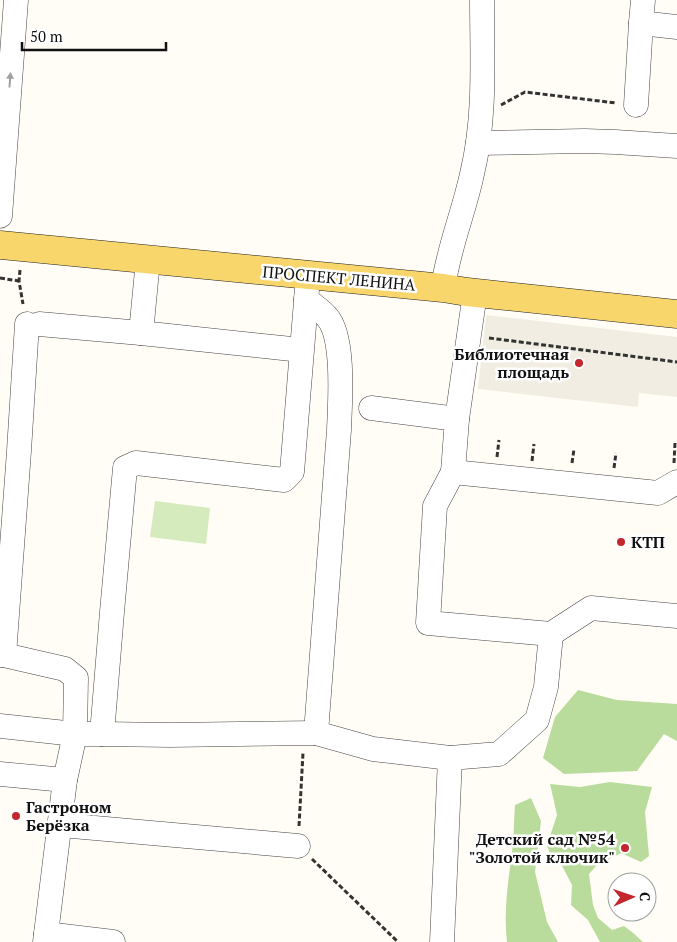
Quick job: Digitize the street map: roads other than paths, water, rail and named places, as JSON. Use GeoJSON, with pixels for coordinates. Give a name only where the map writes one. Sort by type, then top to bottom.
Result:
{"type":"FeatureCollection","features":[{"type":"Feature","properties":{"kind":"main road","name":"ПРОСПЕКТ ЛЕНИНА"},"geometry":{"type":"LineString","coordinates":[[0,245],[148,260],[307,288],[443,288],[677,314]]}},
{"type":"Feature","properties":{"kind":"street"},"geometry":{"type":"LineString","coordinates":[[0,216],[16,0]]}},
{"type":"Feature","properties":{"kind":"street"},"geometry":{"type":"LineString","coordinates":[[443,288],[446,268],[472,174],[482,117],[482,0]]}},
{"type":"Feature","properties":{"kind":"street"},"geometry":{"type":"LineString","coordinates":[[636,104],[642,12],[677,26]]}},
{"type":"Feature","properties":{"kind":"street"},"geometry":{"type":"LineString","coordinates":[[478,144],[584,141],[677,146]]}},
{"type":"Feature","properties":{"kind":"street"},"geometry":{"type":"LineString","coordinates":[[141,333],[148,260]]}},
{"type":"Feature","properties":{"kind":"street"},"geometry":{"type":"LineString","coordinates":[[102,734],[125,468],[136,463],[284,480],[292,472],[307,288]]}},
{"type":"Feature","properties":{"kind":"street"},"geometry":{"type":"LineString","coordinates":[[307,288],[328,317],[338,338],[340,385],[339,430],[310,732]]}},
{"type":"Feature","properties":{"kind":"street"},"geometry":{"type":"LineString","coordinates":[[475,293],[457,419],[453,472],[435,506],[428,623],[551,634],[591,608],[677,616]]}},
{"type":"Feature","properties":{"kind":"street"},"geometry":{"type":"LineString","coordinates":[[113,942],[46,938],[65,780],[75,734],[76,678],[65,669],[2,655],[19,451],[33,324],[301,350]]}},
{"type":"Feature","properties":{"kind":"street"},"geometry":{"type":"LineString","coordinates":[[371,408],[457,419]]}},
{"type":"Feature","properties":{"kind":"street"},"geometry":{"type":"LineString","coordinates":[[453,472],[658,493],[677,482]]}},
{"type":"Feature","properties":{"kind":"street"},"geometry":{"type":"LineString","coordinates":[[0,726],[75,734],[170,735],[310,732],[373,749],[450,758],[499,754],[537,720],[546,687],[551,634]]}},
{"type":"Feature","properties":{"kind":"street"},"geometry":{"type":"LineString","coordinates":[[442,942],[450,758]]}},
{"type":"Feature","properties":{"kind":"street"},"geometry":{"type":"LineString","coordinates":[[0,774],[65,780]]}},
{"type":"Feature","properties":{"kind":"street"},"geometry":{"type":"LineString","coordinates":[[61,825],[298,846]]}},
{"type":"Feature","properties":{"kind":"place","name":"Библиотечная площадь"},"geometry":{"type":"Point","coordinates":[579,363]}},
{"type":"Feature","properties":{"kind":"place","name":"КТП"},"geometry":{"type":"Point","coordinates":[621,542]}},
{"type":"Feature","properties":{"kind":"place","name":"Гастроном Берёзка"},"geometry":{"type":"Point","coordinates":[16,816]}},
{"type":"Feature","properties":{"kind":"place","name":"Детский сад №54 \"Золотой ключик\""},"geometry":{"type":"Point","coordinates":[625,848]}}]}
